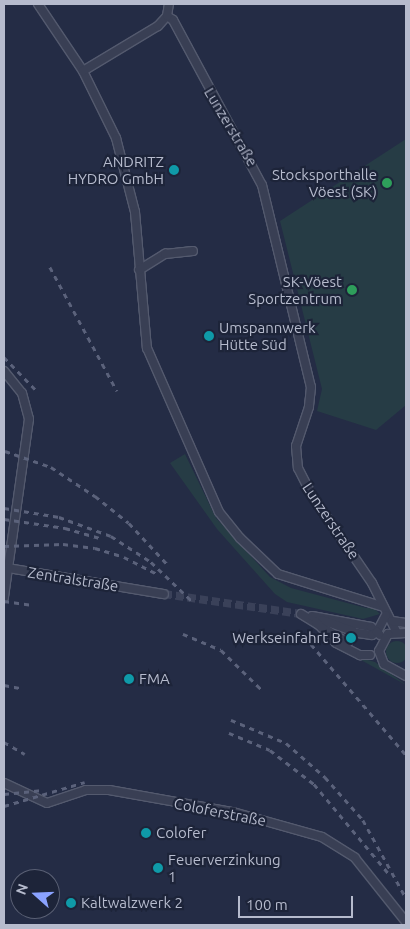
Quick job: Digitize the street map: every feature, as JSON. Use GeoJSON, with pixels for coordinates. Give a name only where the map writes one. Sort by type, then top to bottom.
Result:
{"type":"FeatureCollection","features":[{"type":"Feature","properties":{"kind":"street"},"geometry":{"type":"LineString","coordinates":[[38,4],[83,71],[106,113],[124,164],[135,212],[144,335],[152,364],[222,516],[278,574],[382,606]]}},
{"type":"Feature","properties":{"kind":"street"},"geometry":{"type":"LineString","coordinates":[[83,71],[158,26],[167,16],[169,4]]}},
{"type":"Feature","properties":{"kind":"street","name":"Lunzerstraße"},"geometry":{"type":"LineString","coordinates":[[167,16],[173,20],[198,72],[259,175],[311,387],[309,407],[296,446],[298,468],[311,494],[372,583],[386,615],[401,632]]}},
{"type":"Feature","properties":{"kind":"street"},"geometry":{"type":"LineString","coordinates":[[140,270],[170,252],[193,251]]}},
{"type":"Feature","properties":{"kind":"street","name":"Zentralstraße"},"geometry":{"type":"LineString","coordinates":[[4,371],[22,393],[29,420],[8,568],[164,594]]}},
{"type":"Feature","properties":{"kind":"street"},"geometry":{"type":"LineString","coordinates":[[4,598],[8,568]]}},
{"type":"Feature","properties":{"kind":"street"},"geometry":{"type":"LineString","coordinates":[[314,619],[372,635],[377,632],[386,615]]}},
{"type":"Feature","properties":{"kind":"street","name":"Lunzerstraße"},"geometry":{"type":"LineString","coordinates":[[381,660],[379,651],[386,636],[386,615]]}},
{"type":"Feature","properties":{"kind":"street"},"geometry":{"type":"LineString","coordinates":[[314,619],[371,627],[386,636],[401,632],[406,623],[392,622]]}},
{"type":"Feature","properties":{"kind":"street"},"geometry":{"type":"LineString","coordinates":[[314,619],[351,644],[406,676]]}},
{"type":"Feature","properties":{"kind":"street"},"geometry":{"type":"LineString","coordinates":[[314,619],[336,642],[360,654],[370,655]]}},
{"type":"Feature","properties":{"kind":"street"},"geometry":{"type":"LineString","coordinates":[[396,671],[406,669]]}},
{"type":"Feature","properties":{"kind":"street","name":"Coloferstraße"},"geometry":{"type":"LineString","coordinates":[[4,783],[47,803],[86,790],[109,790],[233,812],[322,837],[355,858],[406,922]]}},
{"type":"Feature","properties":{"kind":"shaded area","name":"SK-Vöest Sportzentrum"},"geometry":{"type":"Polygon","coordinates":[[[406,139],[406,405],[376,430],[317,411],[322,389],[280,221],[406,139]]]}},
{"type":"Feature","properties":{"kind":"shaded area"},"geometry":{"type":"Polygon","coordinates":[[[185,454],[216,518],[270,577],[291,588],[366,608],[373,607],[380,614],[363,619],[287,602],[275,594],[217,529],[170,463],[185,454]]]}},
{"type":"Feature","properties":{"kind":"shaded area"},"geometry":{"type":"Polygon","coordinates":[[[397,641],[405,644],[408,652],[405,660],[397,663],[389,660],[386,652],[389,644],[397,641]]]}},
{"type":"Feature","properties":{"kind":"shaded area"},"geometry":{"type":"Polygon","coordinates":[[[361,658],[375,662],[406,685],[361,660],[361,658]]]}},
{"type":"Feature","properties":{"kind":"tunnel"},"geometry":{"type":"LineString","coordinates":[[164,594],[301,614]]}},
{"type":"Feature","properties":{"kind":"railway"},"geometry":{"type":"LineString","coordinates":[[50,267],[117,391]]}},
{"type":"Feature","properties":{"kind":"railway"},"geometry":{"type":"LineString","coordinates":[[4,357],[36,390]]}},
{"type":"Feature","properties":{"kind":"railway"},"geometry":{"type":"LineString","coordinates":[[5,451],[51,467],[95,496],[129,523],[169,566]]}},
{"type":"Feature","properties":{"kind":"railway"},"geometry":{"type":"LineString","coordinates":[[4,508],[59,517],[111,536],[151,562],[192,601]]}},
{"type":"Feature","properties":{"kind":"railway"},"geometry":{"type":"LineString","coordinates":[[4,519],[65,528],[101,538]]}},
{"type":"Feature","properties":{"kind":"railway"},"geometry":{"type":"LineString","coordinates":[[4,546],[63,544],[95,548],[124,557],[156,573]]}},
{"type":"Feature","properties":{"kind":"railway"},"geometry":{"type":"LineString","coordinates":[[4,601],[33,605]]}},
{"type":"Feature","properties":{"kind":"railway"},"geometry":{"type":"LineString","coordinates":[[183,634],[221,650],[261,689]]}},
{"type":"Feature","properties":{"kind":"railway"},"geometry":{"type":"LineString","coordinates":[[311,644],[406,755]]}},
{"type":"Feature","properties":{"kind":"railway"},"geometry":{"type":"LineString","coordinates":[[4,685],[20,688]]}},
{"type":"Feature","properties":{"kind":"railway"},"geometry":{"type":"LineString","coordinates":[[231,720],[286,743],[325,777],[363,820],[406,898]]}},
{"type":"Feature","properties":{"kind":"railway"},"geometry":{"type":"LineString","coordinates":[[229,733],[270,750],[314,784],[389,874]]}},
{"type":"Feature","properties":{"kind":"railway"},"geometry":{"type":"LineString","coordinates":[[4,742],[25,754]]}},
{"type":"Feature","properties":{"kind":"railway"},"geometry":{"type":"LineString","coordinates":[[4,806],[85,782]]}},
{"type":"Feature","properties":{"kind":"railway"},"geometry":{"type":"LineString","coordinates":[[4,794],[43,790]]}},
{"type":"Feature","properties":{"kind":"place","name":"ANDRITZ HYDRO GmbH"},"geometry":{"type":"Point","coordinates":[174,170]}},
{"type":"Feature","properties":{"kind":"place","name":"Stocksporthalle Vöest (SK)"},"geometry":{"type":"Point","coordinates":[387,183]}},
{"type":"Feature","properties":{"kind":"place","name":"SK-Vöest Sportzentrum"},"geometry":{"type":"Point","coordinates":[352,290]}},
{"type":"Feature","properties":{"kind":"place","name":"Umspannwerk Hütte Süd"},"geometry":{"type":"Point","coordinates":[209,336]}},
{"type":"Feature","properties":{"kind":"place","name":"Werkseinfahrt B"},"geometry":{"type":"Point","coordinates":[351,638]}},
{"type":"Feature","properties":{"kind":"place","name":"FMA"},"geometry":{"type":"Point","coordinates":[129,679]}},
{"type":"Feature","properties":{"kind":"place","name":"Colofer"},"geometry":{"type":"Point","coordinates":[146,833]}},
{"type":"Feature","properties":{"kind":"place","name":"Feuerverzinkung 1"},"geometry":{"type":"Point","coordinates":[158,868]}},
{"type":"Feature","properties":{"kind":"place","name":"Kaltwalzwerk 2"},"geometry":{"type":"Point","coordinates":[71,903]}}]}
